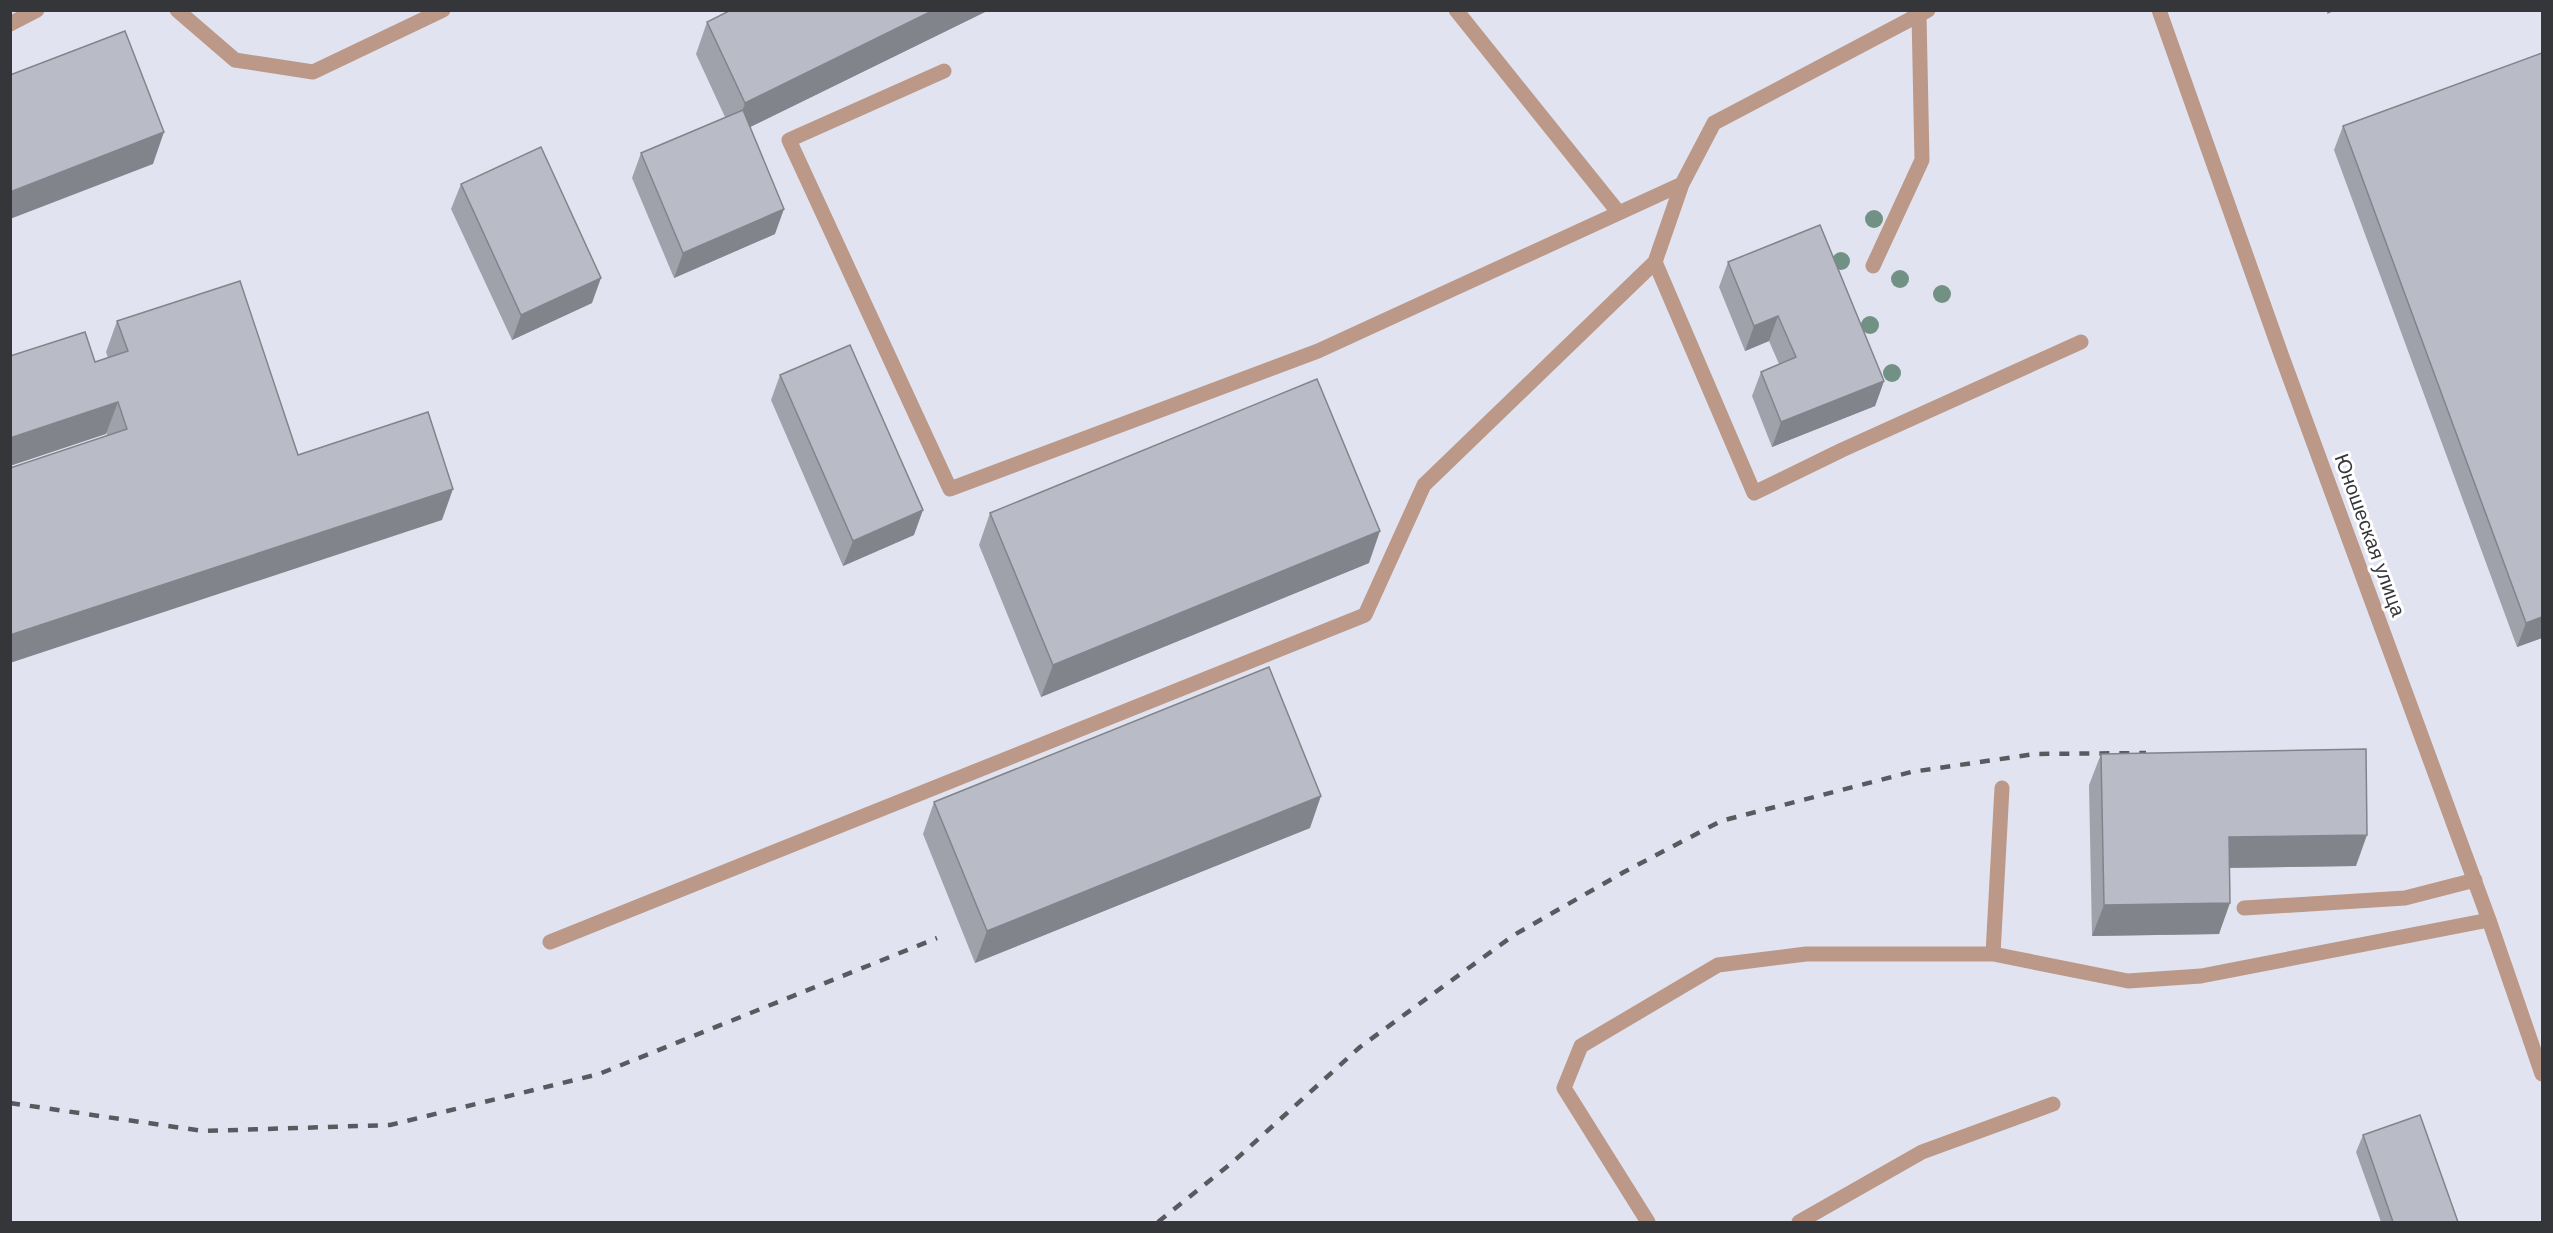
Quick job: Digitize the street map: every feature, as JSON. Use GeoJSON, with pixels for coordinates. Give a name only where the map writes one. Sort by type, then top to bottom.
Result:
{"type":"FeatureCollection","features":[{"type":"Feature","properties":{"kind":"street"},"geometry":{"type":"LineString","coordinates":[[10,24],[37,10]]}},
{"type":"Feature","properties":{"kind":"street"},"geometry":{"type":"LineString","coordinates":[[177,10],[235,60],[313,72],[443,10]]}},
{"type":"Feature","properties":{"kind":"street"},"geometry":{"type":"LineString","coordinates":[[1456,10],[1619,213]]}},
{"type":"Feature","properties":{"kind":"street","name":"Юношеская улица"},"geometry":{"type":"LineString","coordinates":[[2159,10],[2281,354],[2475,880],[2542,1074]]}},
{"type":"Feature","properties":{"kind":"street"},"geometry":{"type":"LineString","coordinates":[[550,942],[1365,615],[1424,485],[1655,262],[1682,184],[1714,123],[1920,12],[1922,160],[1873,266]]}},
{"type":"Feature","properties":{"kind":"street"},"geometry":{"type":"LineString","coordinates":[[944,71],[789,140],[950,489],[1318,351],[1682,184]]}},
{"type":"Feature","properties":{"kind":"street"},"geometry":{"type":"LineString","coordinates":[[1655,262],[1754,493],[1842,450],[2081,342]]}},
{"type":"Feature","properties":{"kind":"street"},"geometry":{"type":"LineString","coordinates":[[1993,954],[2002,788]]}},
{"type":"Feature","properties":{"kind":"street"},"geometry":{"type":"LineString","coordinates":[[2244,908],[2405,898],[2475,880]]}},
{"type":"Feature","properties":{"kind":"street"},"geometry":{"type":"LineString","coordinates":[[1648,1222],[1564,1088],[1581,1046],[1718,965],[1806,954],[1993,954],[2128,981],[2201,976],[2489,920]]}},
{"type":"Feature","properties":{"kind":"street"},"geometry":{"type":"LineString","coordinates":[[1799,1222],[1922,1152],[2053,1104]]}},
{"type":"Feature","properties":{"kind":"building"},"geometry":{"type":"Polygon","coordinates":[[[731,10],[934,10],[745,103],[707,22],[731,10]]]}},
{"type":"Feature","properties":{"kind":"building"},"geometry":{"type":"Polygon","coordinates":[[[125,31],[164,132],[10,192],[10,75],[125,31]]]}},
{"type":"Feature","properties":{"kind":"building"},"geometry":{"type":"Polygon","coordinates":[[[2542,53],[2542,617],[2526,623],[2343,126],[2542,53]]]}},
{"type":"Feature","properties":{"kind":"building"},"geometry":{"type":"Polygon","coordinates":[[[743,110],[784,209],[683,253],[641,153],[743,110]]]}},
{"type":"Feature","properties":{"kind":"building"},"geometry":{"type":"Polygon","coordinates":[[[541,147],[601,278],[521,315],[461,184],[541,147]]]}},
{"type":"Feature","properties":{"kind":"building"},"geometry":{"type":"Polygon","coordinates":[[[1820,225],[1884,381],[1781,422],[1761,372],[1796,357],[1778,316],[1754,326],[1728,262],[1820,225]]]}},
{"type":"Feature","properties":{"kind":"building"},"geometry":{"type":"Polygon","coordinates":[[[240,281],[298,455],[428,412],[453,489],[10,635],[10,468],[127,429],[118,402],[10,438],[10,356],[85,332],[95,362],[128,351],[117,321],[240,281]]]}},
{"type":"Feature","properties":{"kind":"building"},"geometry":{"type":"Polygon","coordinates":[[[850,345],[923,510],[853,541],[780,375],[850,345]]]}},
{"type":"Feature","properties":{"kind":"building"},"geometry":{"type":"Polygon","coordinates":[[[1317,379],[1380,531],[1053,665],[990,513],[1317,379]]]}},
{"type":"Feature","properties":{"kind":"building"},"geometry":{"type":"Polygon","coordinates":[[[1269,667],[1321,796],[987,931],[934,802],[1269,667]]]}},
{"type":"Feature","properties":{"kind":"building"},"geometry":{"type":"Polygon","coordinates":[[[2366,749],[2367,835],[2229,837],[2230,903],[2104,905],[2101,754],[2366,749]]]}},
{"type":"Feature","properties":{"kind":"building"},"geometry":{"type":"Polygon","coordinates":[[[2420,1115],[2458,1222],[2393,1222],[2363,1135],[2420,1115]]]}},
{"type":"Feature","properties":{"kind":"railway"},"geometry":{"type":"LineString","coordinates":[[1158,1222],[1234,1161],[1360,1047],[1514,935],[1624,872],[1721,821],[1911,772],[2035,754],[2146,753]]}},
{"type":"Feature","properties":{"kind":"railway"},"geometry":{"type":"LineString","coordinates":[[10,1103],[203,1131],[390,1125],[599,1074],[937,938]]}}]}
